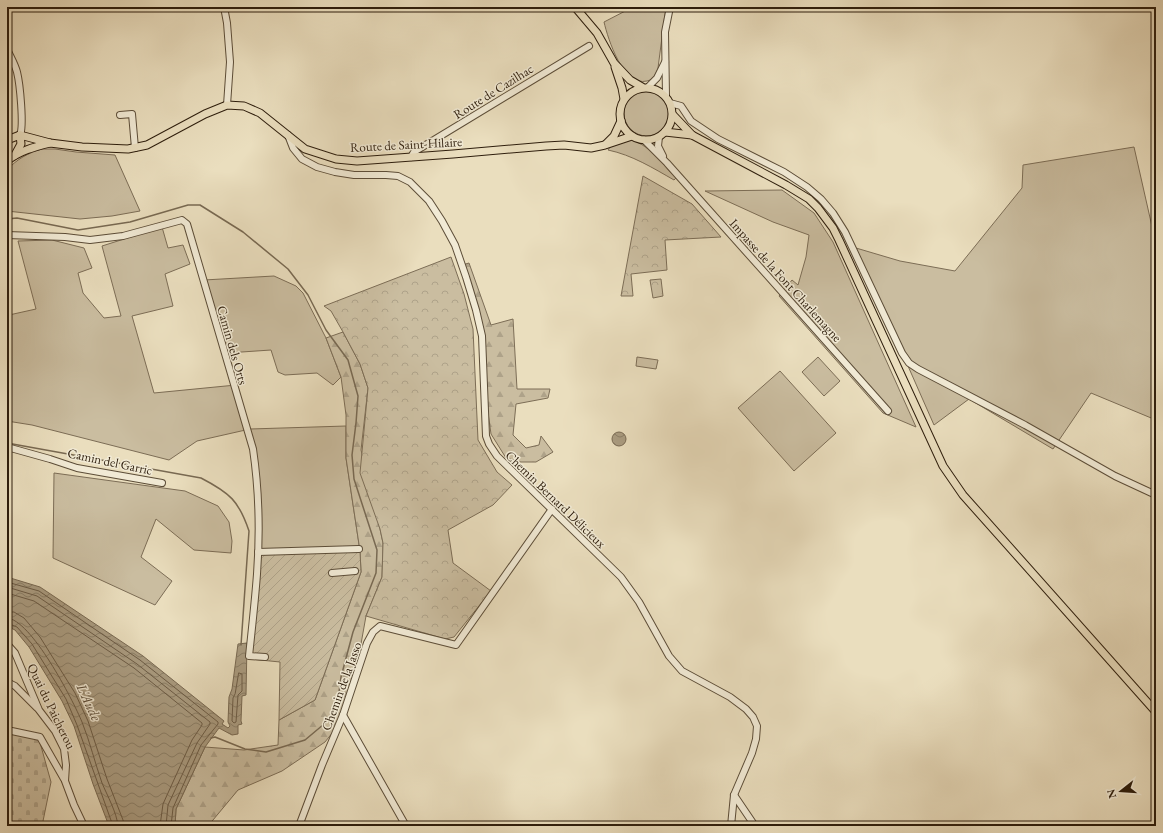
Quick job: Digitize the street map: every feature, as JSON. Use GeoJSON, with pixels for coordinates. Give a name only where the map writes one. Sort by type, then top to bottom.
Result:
{"type":"FeatureCollection","features":[{"type":"Feature","properties":{"kind":"main road"},"geometry":{"type":"LineString","coordinates":[[575,7],[597,33],[614,63],[624,99]]}},
{"type":"Feature","properties":{"kind":"main road"},"geometry":{"type":"LineString","coordinates":[[614,63],[630,80],[645,87],[657,89],[666,96],[670,103],[672,115],[670,125],[659,137],[651,140],[644,140],[632,136],[625,130],[621,121],[620,110],[624,99],[631,92],[645,87]]}},
{"type":"Feature","properties":{"kind":"main road","name":"Route de Saint-Hilaire"},"geometry":{"type":"LineString","coordinates":[[20,135],[50,143],[103,149],[118,150],[135,148],[147,145],[205,114],[227,105],[244,106],[260,113],[305,149],[336,159],[357,161],[546,146],[591,148],[632,136]]}},
{"type":"Feature","properties":{"kind":"main road"},"geometry":{"type":"LineString","coordinates":[[672,115],[692,135],[786,185],[809,199],[818,208],[840,240],[938,455],[953,482],[968,501],[1156,712]]}},
{"type":"Feature","properties":{"kind":"main road"},"geometry":{"type":"LineString","coordinates":[[605,145],[614,136],[621,121]]}},
{"type":"Feature","properties":{"kind":"main road"},"geometry":{"type":"LineString","coordinates":[[665,132],[692,135]]}},
{"type":"Feature","properties":{"kind":"main road"},"geometry":{"type":"LineString","coordinates":[[7,140],[20,135]]}},
{"type":"Feature","properties":{"kind":"main road"},"geometry":{"type":"LineString","coordinates":[[20,135],[26,142],[38,146]]}},
{"type":"Feature","properties":{"kind":"main road"},"geometry":{"type":"LineString","coordinates":[[13,156],[21,144],[20,135]]}},
{"type":"Feature","properties":{"kind":"main road"},"geometry":{"type":"LineString","coordinates":[[7,161],[13,156],[28,149],[50,143]]}},
{"type":"Feature","properties":{"kind":"street"},"geometry":{"type":"LineString","coordinates":[[224,7],[227,23],[230,62],[227,105]]}},
{"type":"Feature","properties":{"kind":"street"},"geometry":{"type":"LineString","coordinates":[[666,96],[665,32],[670,7]]}},
{"type":"Feature","properties":{"kind":"street","name":"Route de Cazilhac"},"geometry":{"type":"LineString","coordinates":[[411,157],[414,152],[589,46]]}},
{"type":"Feature","properties":{"kind":"street"},"geometry":{"type":"LineString","coordinates":[[7,49],[17,71],[22,129],[20,135]]}},
{"type":"Feature","properties":{"kind":"street"},"geometry":{"type":"LineString","coordinates":[[645,87],[657,78],[665,61]]}},
{"type":"Feature","properties":{"kind":"street"},"geometry":{"type":"LineString","coordinates":[[670,103],[681,106],[691,121],[718,139],[784,172],[807,187],[833,213],[845,232],[892,333],[909,362],[918,369],[1025,425],[1115,476],[1156,495]]}},
{"type":"Feature","properties":{"kind":"street"},"geometry":{"type":"LineString","coordinates":[[120,116],[132,114],[135,148]]}},
{"type":"Feature","properties":{"kind":"street","name":"Chemin Bernard Délicieux"},"geometry":{"type":"LineString","coordinates":[[288,135],[293,148],[302,159],[317,167],[354,175],[398,176],[410,182],[429,200],[455,245],[476,310],[482,336],[486,436],[496,456],[621,577],[639,602],[669,656],[682,671],[730,697],[746,709],[753,717],[757,726],[756,739],[752,753],[734,795],[731,826]]}},
{"type":"Feature","properties":{"kind":"street"},"geometry":{"type":"LineString","coordinates":[[659,137],[659,151],[667,163]]}},
{"type":"Feature","properties":{"kind":"street"},"geometry":{"type":"LineString","coordinates":[[644,140],[667,163]]}},
{"type":"Feature","properties":{"kind":"street","name":"Impasse de la Font Charlemagne"},"geometry":{"type":"LineString","coordinates":[[667,163],[888,411]]}},
{"type":"Feature","properties":{"kind":"street","name":"Camin dels Orts"},"geometry":{"type":"LineString","coordinates":[[7,235],[65,237],[90,240],[123,236],[182,220],[187,224],[253,449],[256,474],[258,552],[249,656],[265,657]]}},
{"type":"Feature","properties":{"kind":"street","name":"Camin del Garric"},"geometry":{"type":"LineString","coordinates":[[7,447],[50,458],[77,468],[162,483]]}},
{"type":"Feature","properties":{"kind":"street","name":"Chemin de la Jasso"},"geometry":{"type":"LineString","coordinates":[[299,826],[343,715],[367,643],[373,632],[380,626],[456,644],[552,509]]}},
{"type":"Feature","properties":{"kind":"street"},"geometry":{"type":"LineString","coordinates":[[258,552],[359,549]]}},
{"type":"Feature","properties":{"kind":"street"},"geometry":{"type":"LineString","coordinates":[[332,573],[355,571]]}},
{"type":"Feature","properties":{"kind":"street","name":"Quai du Paicherou"},"geometry":{"type":"LineString","coordinates":[[7,644],[15,653],[39,710],[55,731],[64,749],[66,765],[65,781],[84,826]]}},
{"type":"Feature","properties":{"kind":"street"},"geometry":{"type":"LineString","coordinates":[[14,686],[19,686],[24,682],[25,678]]}},
{"type":"Feature","properties":{"kind":"street"},"geometry":{"type":"LineString","coordinates":[[7,682],[14,686],[39,710]]}},
{"type":"Feature","properties":{"kind":"street"},"geometry":{"type":"LineString","coordinates":[[343,715],[406,826]]}},
{"type":"Feature","properties":{"kind":"street"},"geometry":{"type":"LineString","coordinates":[[7,730],[40,737],[65,781]]}},
{"type":"Feature","properties":{"kind":"street"},"geometry":{"type":"LineString","coordinates":[[734,795],[755,826]]}},
{"type":"Feature","properties":{"kind":"green space"},"geometry":{"type":"Polygon","coordinates":[[[633,7],[667,7],[658,68],[654,76],[647,81],[638,81],[631,77],[624,69],[613,50],[604,22],[633,7]]]}},
{"type":"Feature","properties":{"kind":"green space"},"geometry":{"type":"Polygon","coordinates":[[[647,90],[660,94],[666,100],[670,113],[666,126],[660,132],[647,136],[634,132],[628,126],[624,113],[628,100],[634,94],[647,90]]]}},
{"type":"Feature","properties":{"kind":"green space"},"geometry":{"type":"Polygon","coordinates":[[[628,140],[635,141],[648,149],[676,178],[674,180],[634,159],[608,150],[610,147],[628,140]]]}},
{"type":"Feature","properties":{"kind":"green space"},"geometry":{"type":"Polygon","coordinates":[[[1134,147],[1153,231],[1156,231],[1156,420],[1091,393],[1053,449],[969,399],[934,425],[856,248],[900,261],[955,271],[1022,188],[1023,165],[1134,147]]]}},
{"type":"Feature","properties":{"kind":"green space"},"geometry":{"type":"Polygon","coordinates":[[[42,149],[115,155],[140,211],[112,216],[80,219],[7,211],[7,170],[23,157],[42,149]]]}},
{"type":"Feature","properties":{"kind":"green space"},"geometry":{"type":"Polygon","coordinates":[[[643,176],[692,204],[721,237],[665,240],[667,270],[631,274],[633,296],[621,296],[643,176]]]}},
{"type":"Feature","properties":{"kind":"green space"},"geometry":{"type":"Polygon","coordinates":[[[782,190],[814,213],[833,242],[916,427],[883,413],[779,296],[792,280],[798,285],[806,257],[809,235],[773,222],[705,191],[782,190]]]}},
{"type":"Feature","properties":{"kind":"green space"},"geometry":{"type":"Polygon","coordinates":[[[162,227],[168,248],[183,245],[190,264],[165,274],[173,306],[132,316],[154,393],[236,385],[250,429],[197,441],[169,460],[32,425],[7,421],[7,309],[9,315],[36,309],[18,241],[52,240],[84,248],[92,268],[78,273],[83,293],[104,318],[121,316],[102,246],[162,227]]]}},
{"type":"Feature","properties":{"kind":"green space"},"geometry":{"type":"Polygon","coordinates":[[[451,257],[464,294],[473,329],[478,440],[497,472],[512,485],[493,505],[448,530],[453,563],[491,591],[454,637],[445,639],[366,616],[382,577],[383,543],[380,529],[360,473],[368,388],[360,364],[343,332],[331,311],[324,306],[451,257]]]}},
{"type":"Feature","properties":{"kind":"green space"},"geometry":{"type":"Polygon","coordinates":[[[469,263],[491,325],[513,319],[517,389],[550,389],[548,398],[516,404],[513,435],[526,448],[539,445],[541,436],[553,452],[536,462],[521,462],[506,458],[491,434],[484,384],[482,336],[462,265],[469,263]]]}},
{"type":"Feature","properties":{"kind":"green space"},"geometry":{"type":"Polygon","coordinates":[[[274,276],[296,286],[303,293],[326,338],[341,377],[333,385],[317,373],[285,375],[278,372],[271,350],[227,353],[204,280],[274,276]]]}},
{"type":"Feature","properties":{"kind":"green space"},"geometry":{"type":"Polygon","coordinates":[[[661,279],[663,296],[653,298],[650,280],[661,279]]]}},
{"type":"Feature","properties":{"kind":"green space"},"geometry":{"type":"Polygon","coordinates":[[[343,332],[360,364],[368,388],[361,450],[383,543],[382,577],[366,616],[354,683],[341,722],[325,742],[282,771],[238,790],[208,826],[175,826],[176,809],[205,747],[244,750],[278,745],[279,720],[315,700],[361,572],[360,551],[346,458],[346,415],[341,377],[326,338],[343,332]]]}},
{"type":"Feature","properties":{"kind":"green space"},"geometry":{"type":"Polygon","coordinates":[[[637,357],[658,360],[656,369],[636,366],[637,357]]]}},
{"type":"Feature","properties":{"kind":"green space"},"geometry":{"type":"Polygon","coordinates":[[[818,357],[840,381],[824,396],[802,372],[818,357]]]}},
{"type":"Feature","properties":{"kind":"green space"},"geometry":{"type":"Polygon","coordinates":[[[780,371],[836,433],[794,471],[738,408],[780,371]]]}},
{"type":"Feature","properties":{"kind":"green space"},"geometry":{"type":"Polygon","coordinates":[[[346,426],[346,458],[360,551],[261,554],[250,429],[346,426]]]}},
{"type":"Feature","properties":{"kind":"green space"},"geometry":{"type":"Polygon","coordinates":[[[54,473],[185,491],[218,506],[229,522],[232,541],[231,553],[194,550],[156,519],[141,557],[172,581],[155,605],[53,558],[54,473]]]}},
{"type":"Feature","properties":{"kind":"green space"},"geometry":{"type":"Polygon","coordinates":[[[360,551],[361,572],[315,700],[279,720],[280,662],[250,659],[261,554],[360,551]]]}},
{"type":"Feature","properties":{"kind":"green space"},"geometry":{"type":"Polygon","coordinates":[[[7,733],[39,739],[51,782],[42,826],[7,826],[7,733]]]}},
{"type":"Feature","properties":{"kind":"water"},"geometry":{"type":"Polygon","coordinates":[[[619,432],[624,434],[626,439],[624,444],[619,446],[614,444],[612,439],[614,434],[619,432]]]}},
{"type":"Feature","properties":{"kind":"water","name":"L'Aude"},"geometry":{"type":"Polygon","coordinates":[[[7,577],[40,587],[143,656],[224,721],[222,724],[228,728],[230,726],[228,722],[229,697],[232,689],[238,644],[247,643],[246,695],[242,696],[242,724],[238,725],[238,734],[232,735],[219,728],[205,747],[176,809],[175,826],[109,826],[93,784],[74,726],[62,701],[29,647],[15,630],[7,626],[7,577]]]}},
{"type":"Feature","properties":{"kind":"waterway"},"geometry":{"type":"LineString","coordinates":[[7,219],[17,218],[78,230],[130,222],[188,205],[200,205],[243,232],[288,269],[308,295],[326,330],[348,360],[358,396],[352,455],[354,479],[377,550],[376,573],[353,632],[341,677],[336,714],[305,740],[266,752],[245,749],[215,737],[211,738]]}},
{"type":"Feature","properties":{"kind":"waterway"},"geometry":{"type":"LineString","coordinates":[[7,443],[201,478],[226,493],[237,505],[249,531],[241,645]]}}]}
